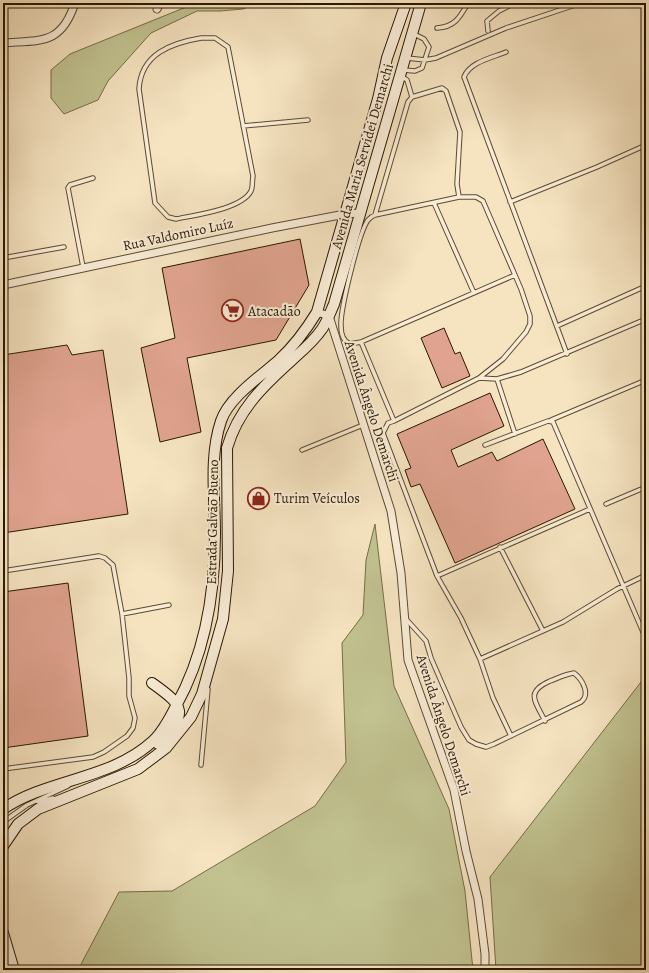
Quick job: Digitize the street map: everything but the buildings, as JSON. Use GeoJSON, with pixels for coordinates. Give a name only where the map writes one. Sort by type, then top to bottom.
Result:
{"type":"FeatureCollection","features":[{"type":"Feature","properties":{"kind":"main road","name":"Avenida Maria Servidei Demarchi"},"geometry":{"type":"LineString","coordinates":[[317,312],[387,58],[406,3]]}},
{"type":"Feature","properties":{"kind":"main road","name":"Avenida Maria Servidei Demarchi"},"geometry":{"type":"LineString","coordinates":[[329,316],[334,304],[411,33],[421,3]]}},
{"type":"Feature","properties":{"kind":"main road","name":"Estrada Galvão Bueno"},"geometry":{"type":"LineString","coordinates":[[3,809],[31,793],[101,771],[127,760],[153,742],[177,705],[198,657],[211,602],[215,535],[213,467],[215,446],[222,418],[245,390],[280,359],[303,334],[317,312]]}},
{"type":"Feature","properties":{"kind":"main road","name":"Estrada Galvão Bueno"},"geometry":{"type":"LineString","coordinates":[[3,846],[18,824],[38,809],[138,769],[166,748],[190,717],[202,694],[223,619],[228,571],[227,448],[232,431],[240,415],[252,400],[310,344],[322,329],[329,316]]}},
{"type":"Feature","properties":{"kind":"main road"},"geometry":{"type":"LineString","coordinates":[[101,784],[150,751],[174,728],[180,712],[177,705],[169,695],[152,683]]}},
{"type":"Feature","properties":{"kind":"main road"},"geometry":{"type":"LineString","coordinates":[[3,933],[14,970]]}},
{"type":"Feature","properties":{"kind":"main road"},"geometry":{"type":"LineString","coordinates":[[3,949],[11,970]]}},
{"type":"Feature","properties":{"kind":"street"},"geometry":{"type":"LineString","coordinates":[[3,43],[40,40],[54,36],[65,27],[75,3]]}},
{"type":"Feature","properties":{"kind":"street","name":"Rua Valdomiro Luíz"},"geometry":{"type":"LineString","coordinates":[[3,285],[83,267],[345,214],[360,213]]}},
{"type":"Feature","properties":{"kind":"street"},"geometry":{"type":"LineString","coordinates":[[317,312],[329,316]]}},
{"type":"Feature","properties":{"kind":"street","name":"Avenida Ângelo Demarchi"},"geometry":{"type":"LineString","coordinates":[[329,316],[391,511],[402,573],[408,660],[454,790],[466,851],[478,899],[485,954],[485,970]]}},
{"type":"Feature","properties":{"kind":"lane"},"geometry":{"type":"LineString","coordinates":[[437,28],[452,25],[460,17],[468,3]]}},
{"type":"Feature","properties":{"kind":"lane"},"geometry":{"type":"LineString","coordinates":[[488,31],[487,21],[492,16],[515,3]]}},
{"type":"Feature","properties":{"kind":"lane"},"geometry":{"type":"LineString","coordinates":[[404,58],[425,60],[436,58],[506,28],[581,3]]}},
{"type":"Feature","properties":{"kind":"lane"},"geometry":{"type":"LineString","coordinates":[[400,72],[422,68],[429,47],[424,39],[411,33]]}},
{"type":"Feature","properties":{"kind":"lane"},"geometry":{"type":"LineString","coordinates":[[215,38],[228,47],[243,126],[253,176],[251,191],[248,196],[244,200],[233,205],[176,220],[168,217],[155,202],[139,89],[140,78],[148,61],[166,48],[188,40],[215,38]]}},
{"type":"Feature","properties":{"kind":"lane"},"geometry":{"type":"LineString","coordinates":[[506,52],[472,66],[467,70],[464,78],[567,354]]}},
{"type":"Feature","properties":{"kind":"lane"},"geometry":{"type":"LineString","coordinates":[[400,72],[408,80],[412,97]]}},
{"type":"Feature","properties":{"kind":"lane"},"geometry":{"type":"LineString","coordinates":[[375,215],[408,102],[412,97],[442,88],[446,91],[460,132],[457,184],[459,197]]}},
{"type":"Feature","properties":{"kind":"lane"},"geometry":{"type":"LineString","coordinates":[[243,126],[308,120]]}},
{"type":"Feature","properties":{"kind":"lane"},"geometry":{"type":"LineString","coordinates":[[510,202],[597,167],[646,145]]}},
{"type":"Feature","properties":{"kind":"lane"},"geometry":{"type":"LineString","coordinates":[[83,267],[68,188],[70,185],[93,178]]}},
{"type":"Feature","properties":{"kind":"lane"},"geometry":{"type":"LineString","coordinates":[[511,736],[493,698],[480,659],[461,618],[437,576],[383,433],[384,427],[388,423],[479,378],[503,359],[526,332],[530,324],[530,316],[515,275],[483,201],[476,197],[459,197],[375,215],[367,221],[363,228],[340,324],[342,335],[346,343],[352,344],[361,342],[515,275]]}},
{"type":"Feature","properties":{"kind":"lane"},"geometry":{"type":"LineString","coordinates":[[434,203],[474,293]]}},
{"type":"Feature","properties":{"kind":"lane"},"geometry":{"type":"LineString","coordinates":[[3,258],[64,247]]}},
{"type":"Feature","properties":{"kind":"lane"},"geometry":{"type":"LineString","coordinates":[[557,326],[646,286]]}},
{"type":"Feature","properties":{"kind":"lane"},"geometry":{"type":"LineString","coordinates":[[479,378],[497,379],[521,372],[567,354],[646,319]]}},
{"type":"Feature","properties":{"kind":"lane"},"geometry":{"type":"LineString","coordinates":[[361,342],[394,421]]}},
{"type":"Feature","properties":{"kind":"lane"},"geometry":{"type":"LineString","coordinates":[[497,379],[515,434]]}},
{"type":"Feature","properties":{"kind":"lane"},"geometry":{"type":"LineString","coordinates":[[484,446],[551,420],[646,380]]}},
{"type":"Feature","properties":{"kind":"lane"},"geometry":{"type":"LineString","coordinates":[[551,420],[624,585],[646,639]]}},
{"type":"Feature","properties":{"kind":"lane"},"geometry":{"type":"LineString","coordinates":[[302,450],[363,425]]}},
{"type":"Feature","properties":{"kind":"lane"},"geometry":{"type":"LineString","coordinates":[[606,504],[646,487]]}},
{"type":"Feature","properties":{"kind":"lane"},"geometry":{"type":"LineString","coordinates":[[437,576],[590,508]]}},
{"type":"Feature","properties":{"kind":"lane"},"geometry":{"type":"LineString","coordinates":[[500,547],[543,632]]}},
{"type":"Feature","properties":{"kind":"lane"},"geometry":{"type":"LineString","coordinates":[[3,571],[99,556],[105,558],[113,565],[122,614],[129,678],[129,696],[135,718],[133,728],[127,736],[104,752],[93,757],[3,769]]}},
{"type":"Feature","properties":{"kind":"lane"},"geometry":{"type":"LineString","coordinates":[[480,659],[543,632],[624,585],[646,575]]}},
{"type":"Feature","properties":{"kind":"lane"},"geometry":{"type":"LineString","coordinates":[[122,614],[169,605]]}},
{"type":"Feature","properties":{"kind":"lane"},"geometry":{"type":"LineString","coordinates":[[404,617],[414,626],[426,641],[461,727],[469,740],[486,747],[545,721],[585,699],[586,692],[579,676],[574,673],[538,686],[535,692],[535,700],[545,721]]}},
{"type":"Feature","properties":{"kind":"lane"},"geometry":{"type":"LineString","coordinates":[[201,765],[208,674]]}},
{"type":"Feature","properties":{"kind":"lane"},"geometry":{"type":"LineString","coordinates":[[3,822],[27,805],[101,771]]}},
{"type":"Feature","properties":{"kind":"lane"},"geometry":{"type":"LineString","coordinates":[[27,805],[101,784]]}},
{"type":"Feature","properties":{"kind":"green space"},"geometry":{"type":"Polygon","coordinates":[[[196,3],[258,3],[243,9],[197,11],[151,33],[108,81],[98,100],[64,114],[51,98],[51,70],[70,54],[196,3]]]}},
{"type":"Feature","properties":{"kind":"green space"},"geometry":{"type":"Polygon","coordinates":[[[375,524],[394,686],[449,809],[465,891],[473,970],[78,970],[119,892],[172,891],[315,806],[346,762],[342,643],[363,615],[366,560],[375,524]]]}},
{"type":"Feature","properties":{"kind":"green space"},"geometry":{"type":"Polygon","coordinates":[[[646,680],[646,970],[496,970],[490,877],[641,682],[646,680]]]}},
{"type":"Feature","properties":{"kind":"place","name":"Atacadão"},"geometry":{"type":"Point","coordinates":[232,311]}},
{"type":"Feature","properties":{"kind":"place","name":"Turim Veículos"},"geometry":{"type":"Point","coordinates":[258,498]}}]}
